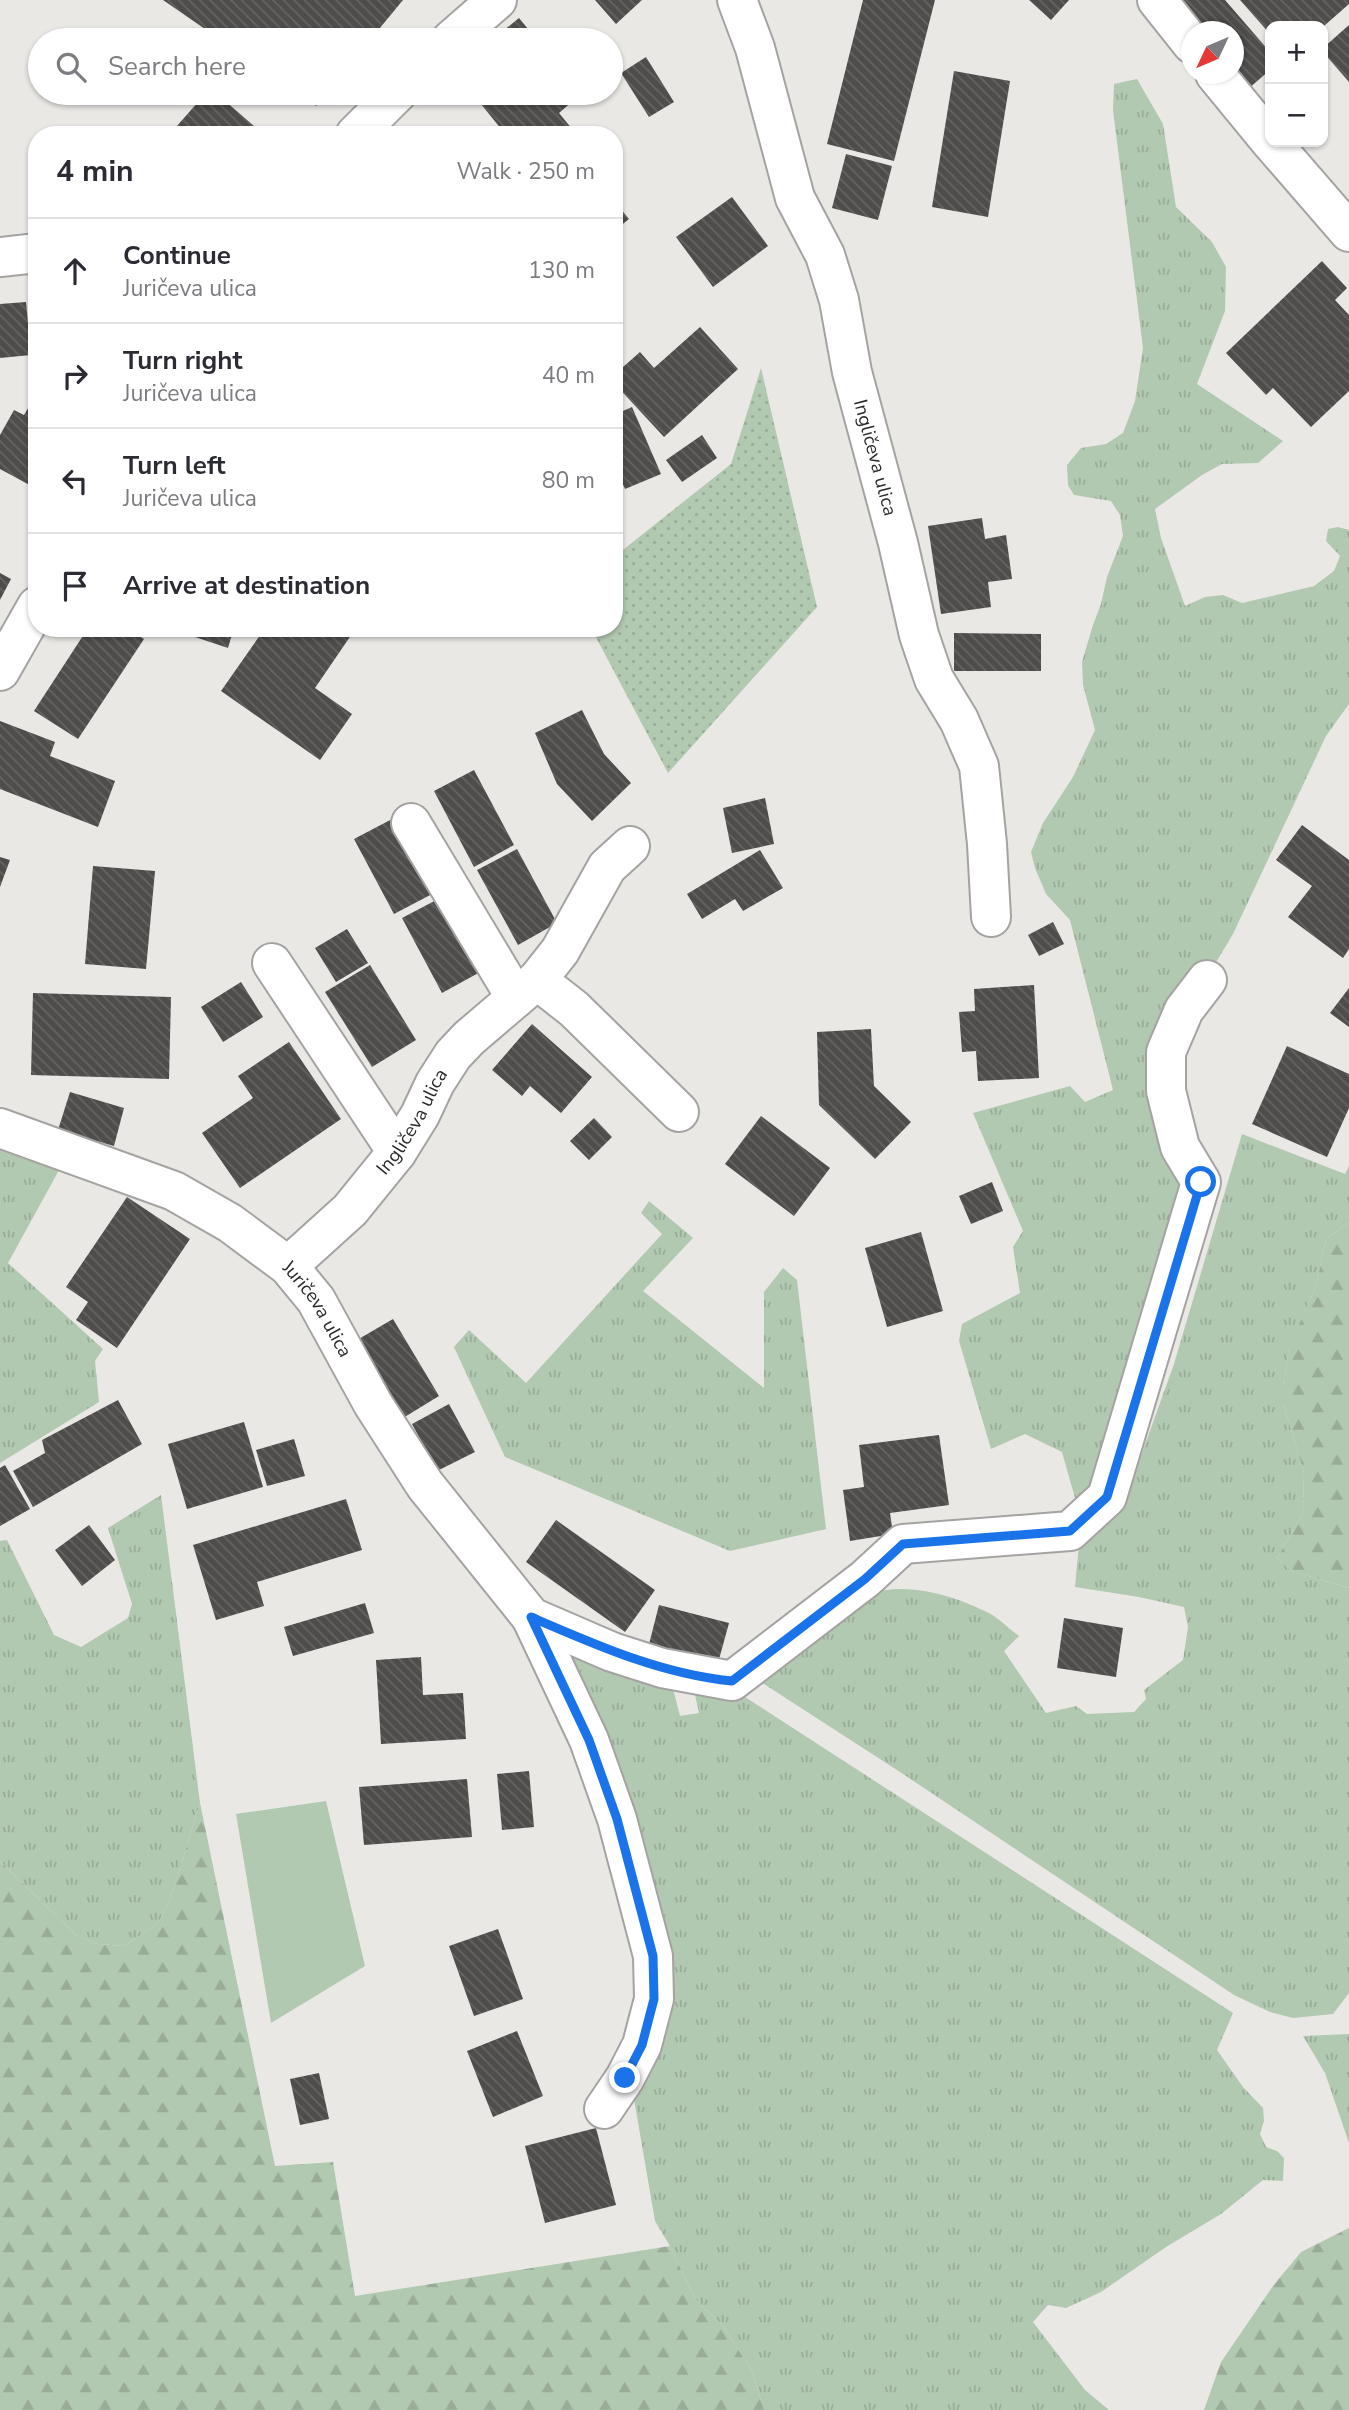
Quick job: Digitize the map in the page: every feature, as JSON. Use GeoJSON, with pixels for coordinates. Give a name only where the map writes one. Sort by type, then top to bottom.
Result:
{"type":"FeatureCollection","features":[{"type":"Feature","properties":{"kind":"street"},"geometry":{"type":"LineString","coordinates":[[465,28],[497,0]]}},
{"type":"Feature","properties":{"kind":"street","name":"Ingličeva ulica"},"geometry":{"type":"LineString","coordinates":[[737,0],[755,48],[795,198],[825,256],[839,300],[852,372],[898,543],[919,635],[934,679],[959,720],[979,766],[991,917]]}},
{"type":"Feature","properties":{"kind":"street"},"geometry":{"type":"LineString","coordinates":[[1157,0],[1181,30]]}},
{"type":"Feature","properties":{"kind":"street"},"geometry":{"type":"LineString","coordinates":[[1223,84],[1265,134]]}},
{"type":"Feature","properties":{"kind":"street"},"geometry":{"type":"LineString","coordinates":[[364,126],[385,105]]}},
{"type":"Feature","properties":{"kind":"street"},"geometry":{"type":"LineString","coordinates":[[1276,147],[1349,232]]}},
{"type":"Feature","properties":{"kind":"street"},"geometry":{"type":"LineString","coordinates":[[0,257],[28,253]]}},
{"type":"Feature","properties":{"kind":"street"},"geometry":{"type":"LineString","coordinates":[[0,671],[28,622]]}},
{"type":"Feature","properties":{"kind":"street"},"geometry":{"type":"LineString","coordinates":[[411,823],[526,989],[574,1009],[680,1112]]}},
{"type":"Feature","properties":{"kind":"street","name":"Ingličeva ulica"},"geometry":{"type":"LineString","coordinates":[[288,1266],[350,1210],[397,1152],[453,1055],[526,989],[560,951],[607,867],[630,846]]}},
{"type":"Feature","properties":{"kind":"street"},"geometry":{"type":"LineString","coordinates":[[272,963],[397,1152]]}},
{"type":"Feature","properties":{"kind":"street","name":"Juričeva ulica"},"geometry":{"type":"LineString","coordinates":[[531,1617],[612,1652],[662,1668],[732,1681],[865,1579],[903,1544],[1070,1531],[1107,1497],[1201,1182],[1180,1147],[1166,1091],[1166,1052],[1184,1010],[1207,980]]}},
{"type":"Feature","properties":{"kind":"street","name":"Juričeva ulica"},"geometry":{"type":"LineString","coordinates":[[0,1128],[174,1191],[230,1223],[288,1266],[316,1300],[373,1404],[425,1485],[531,1617],[589,1740],[617,1819],[653,1956],[654,1999],[642,2045],[625,2078],[604,2109]]}},
{"type":"Feature","properties":{"kind":"green space"},"geometry":{"type":"Polygon","coordinates":[[[1137,79],[1163,124],[1176,207],[1212,242],[1226,267],[1225,311],[1197,384],[1283,441],[1258,463],[1222,464],[1155,509],[1161,538],[1185,606],[1205,597],[1223,595],[1242,603],[1314,586],[1334,571],[1340,556],[1326,541],[1328,529],[1338,527],[1349,530],[1349,704],[1326,736],[1233,934],[1171,1046],[1199,1206],[1120,1469],[1077,1505],[1062,1452],[1025,1434],[991,1449],[959,1341],[962,1324],[1020,1293],[1013,1247],[1023,1231],[973,1113],[1070,1086],[1085,1102],[1113,1090],[1070,920],[1046,894],[1031,852],[1043,823],[1073,777],[1095,730],[1083,685],[1082,662],[1107,577],[1123,536],[1120,515],[1111,501],[1074,495],[1068,485],[1067,465],[1081,448],[1106,444],[1123,433],[1135,401],[1143,348],[1113,110],[1114,84],[1137,79]]]}},
{"type":"Feature","properties":{"kind":"green space"},"geometry":{"type":"Polygon","coordinates":[[[761,368],[817,607],[668,773],[596,637],[623,637],[623,550],[731,464],[761,368]]]}},
{"type":"Feature","properties":{"kind":"green space"},"geometry":{"type":"Polygon","coordinates":[[[1242,1134],[1345,1174],[1349,1166],[1349,1222],[1326,1239],[1316,1286],[1289,1348],[1284,1405],[1304,1473],[1303,1513],[1277,1558],[1292,1571],[1349,1588],[1349,1993],[1333,2014],[1293,2018],[1270,2012],[1234,1995],[753,1677],[837,1614],[872,1594],[899,1589],[926,1591],[965,1602],[993,1615],[1019,1636],[1004,1651],[1046,1713],[1076,1706],[1087,1714],[1134,1712],[1146,1699],[1144,1690],[1183,1660],[1188,1627],[1184,1607],[1075,1587],[1079,1544],[1111,1521],[1124,1503],[1174,1364],[1242,1134]]]}},
{"type":"Feature","properties":{"kind":"green space"},"geometry":{"type":"Polygon","coordinates":[[[0,1140],[64,1161],[8,1263],[103,1349],[95,1361],[99,1402],[0,1463],[0,1140]]]}},
{"type":"Feature","properties":{"kind":"green space"},"geometry":{"type":"Polygon","coordinates":[[[649,1201],[693,1238],[643,1291],[764,1388],[764,1292],[783,1268],[797,1280],[826,1529],[730,1551],[505,1457],[454,1347],[469,1330],[526,1383],[662,1234],[641,1213],[649,1201]]]}},
{"type":"Feature","properties":{"kind":"green space"},"geometry":{"type":"Polygon","coordinates":[[[1349,1222],[1349,1588],[1292,1571],[1277,1558],[1303,1513],[1304,1473],[1284,1405],[1289,1347],[1316,1286],[1326,1239],[1349,1222]]]}},
{"type":"Feature","properties":{"kind":"green space"},"geometry":{"type":"Polygon","coordinates":[[[161,1495],[200,1803],[170,1900],[158,1923],[125,1946],[97,1944],[76,1935],[0,1861],[0,1541],[7,1540],[54,1635],[81,1647],[128,1618],[132,1604],[108,1528],[161,1495]]]}},
{"type":"Feature","properties":{"kind":"green space"},"geometry":{"type":"Polygon","coordinates":[[[564,1645],[671,1681],[680,1716],[699,1713],[694,1690],[745,1697],[1233,2013],[1217,2050],[1243,2087],[1263,2108],[1264,2121],[1260,2134],[1266,2147],[1277,2151],[1284,2158],[1283,2181],[1263,2180],[1221,2214],[1166,2247],[1101,2292],[1066,2308],[1048,2305],[1033,2322],[1085,2390],[1109,2410],[764,2410],[752,2371],[723,2326],[695,2299],[655,2221],[634,2099],[659,2015],[564,1645]]]}},
{"type":"Feature","properties":{"kind":"green space"},"geometry":{"type":"Polygon","coordinates":[[[326,1801],[365,1966],[271,2023],[236,1814],[326,1801]]]}},
{"type":"Feature","properties":{"kind":"green space"},"geometry":{"type":"Polygon","coordinates":[[[200,1803],[275,2166],[333,2162],[355,2296],[670,2246],[695,2299],[723,2326],[752,2371],[764,2410],[0,2410],[0,1861],[76,1935],[97,1944],[125,1946],[158,1923],[170,1900],[200,1803]]]}},
{"type":"Feature","properties":{"kind":"green space"},"geometry":{"type":"Polygon","coordinates":[[[1349,2034],[1349,2143],[1325,2073],[1303,2036],[1349,2034]]]}},
{"type":"Feature","properties":{"kind":"green space"},"geometry":{"type":"Polygon","coordinates":[[[1349,2228],[1349,2410],[1204,2410],[1221,2362],[1273,2286],[1301,2252],[1349,2228]]]}},
{"type":"Feature","properties":{"kind":"building"},"geometry":{"type":"Polygon","coordinates":[[[163,0],[403,0],[380,28],[204,28],[163,0]]]}},
{"type":"Feature","properties":{"kind":"building"},"geometry":{"type":"Polygon","coordinates":[[[595,0],[642,0],[616,24],[595,0]]]}},
{"type":"Feature","properties":{"kind":"building"},"geometry":{"type":"Polygon","coordinates":[[[863,0],[935,0],[894,161],[827,144],[863,0]]]}},
{"type":"Feature","properties":{"kind":"building"},"geometry":{"type":"Polygon","coordinates":[[[1029,0],[1069,0],[1051,20],[1029,0]]]}},
{"type":"Feature","properties":{"kind":"building"},"geometry":{"type":"Polygon","coordinates":[[[1171,0],[1225,0],[1243,21],[1189,21],[1171,0]]]}},
{"type":"Feature","properties":{"kind":"building"},"geometry":{"type":"Polygon","coordinates":[[[1240,0],[1349,0],[1349,4],[1328,22],[1265,21],[1265,28],[1240,0]]]}},
{"type":"Feature","properties":{"kind":"building"},"geometry":{"type":"Polygon","coordinates":[[[519,18],[527,28],[507,28],[519,18]]]}},
{"type":"Feature","properties":{"kind":"building"},"geometry":{"type":"Polygon","coordinates":[[[1244,22],[1265,46],[1265,74],[1248,89],[1244,84],[1244,22]]]}},
{"type":"Feature","properties":{"kind":"building"},"geometry":{"type":"Polygon","coordinates":[[[1349,25],[1349,82],[1328,58],[1328,44],[1349,25]]]}},
{"type":"Feature","properties":{"kind":"building"},"geometry":{"type":"Polygon","coordinates":[[[646,57],[674,102],[649,117],[623,76],[623,72],[646,57]]]}},
{"type":"Feature","properties":{"kind":"building"},"geometry":{"type":"Polygon","coordinates":[[[954,71],[1010,81],[988,217],[932,207],[954,71]]]}},
{"type":"Feature","properties":{"kind":"building"},"geometry":{"type":"Polygon","coordinates":[[[195,105],[230,105],[254,126],[177,126],[195,105]]]}},
{"type":"Feature","properties":{"kind":"building"},"geometry":{"type":"Polygon","coordinates":[[[482,105],[568,105],[559,113],[570,126],[499,126],[482,105]]]}},
{"type":"Feature","properties":{"kind":"building"},"geometry":{"type":"Polygon","coordinates":[[[846,154],[892,166],[878,220],[832,208],[846,154]]]}},
{"type":"Feature","properties":{"kind":"building"},"geometry":{"type":"Polygon","coordinates":[[[732,197],[768,246],[713,287],[676,237],[732,197]]]}},
{"type":"Feature","properties":{"kind":"building"},"geometry":{"type":"Polygon","coordinates":[[[623,212],[629,219],[623,224],[623,212]]]}},
{"type":"Feature","properties":{"kind":"building"},"geometry":{"type":"Polygon","coordinates":[[[1322,261],[1347,288],[1335,300],[1349,315],[1349,391],[1311,427],[1273,388],[1266,395],[1226,353],[1322,261]]]}},
{"type":"Feature","properties":{"kind":"building"},"geometry":{"type":"Polygon","coordinates":[[[26,302],[28,355],[0,358],[0,304],[26,302]]]}},
{"type":"Feature","properties":{"kind":"building"},"geometry":{"type":"Polygon","coordinates":[[[700,327],[738,369],[664,437],[623,393],[623,367],[640,352],[654,368],[700,327]]]}},
{"type":"Feature","properties":{"kind":"building"},"geometry":{"type":"Polygon","coordinates":[[[632,407],[661,474],[625,489],[623,485],[623,411],[632,407]]]}},
{"type":"Feature","properties":{"kind":"building"},"geometry":{"type":"Polygon","coordinates":[[[28,408],[28,484],[0,469],[0,435],[14,410],[24,415],[28,408]]]}},
{"type":"Feature","properties":{"kind":"building"},"geometry":{"type":"Polygon","coordinates":[[[702,435],[717,458],[682,482],[666,460],[702,435]]]}},
{"type":"Feature","properties":{"kind":"building"},"geometry":{"type":"Polygon","coordinates":[[[982,518],[985,539],[1006,535],[1012,579],[988,582],[991,607],[941,614],[928,526],[982,518]]]}},
{"type":"Feature","properties":{"kind":"building"},"geometry":{"type":"Polygon","coordinates":[[[0,573],[11,579],[0,600],[0,573]]]}},
{"type":"Feature","properties":{"kind":"building"},"geometry":{"type":"Polygon","coordinates":[[[954,633],[1041,634],[1041,671],[954,671],[954,633]]]}},
{"type":"Feature","properties":{"kind":"building"},"geometry":{"type":"Polygon","coordinates":[[[82,637],[144,639],[78,739],[34,711],[82,637]]]}},
{"type":"Feature","properties":{"kind":"building"},"geometry":{"type":"Polygon","coordinates":[[[195,637],[231,637],[228,648],[195,637]]]}},
{"type":"Feature","properties":{"kind":"building"},"geometry":{"type":"Polygon","coordinates":[[[259,637],[350,637],[315,688],[352,714],[320,760],[221,691],[259,637]]]}},
{"type":"Feature","properties":{"kind":"building"},"geometry":{"type":"Polygon","coordinates":[[[582,710],[604,754],[631,783],[592,821],[557,784],[535,733],[582,710]]]}},
{"type":"Feature","properties":{"kind":"building"},"geometry":{"type":"Polygon","coordinates":[[[0,721],[55,742],[50,756],[115,781],[98,827],[0,789],[0,721]]]}},
{"type":"Feature","properties":{"kind":"building"},"geometry":{"type":"Polygon","coordinates":[[[474,770],[514,845],[474,867],[434,791],[474,770]]]}},
{"type":"Feature","properties":{"kind":"building"},"geometry":{"type":"Polygon","coordinates":[[[765,798],[774,844],[732,853],[723,808],[765,798]]]}},
{"type":"Feature","properties":{"kind":"building"},"geometry":{"type":"Polygon","coordinates":[[[394,818],[434,893],[394,914],[354,839],[394,818]]]}},
{"type":"Feature","properties":{"kind":"building"},"geometry":{"type":"Polygon","coordinates":[[[1302,825],[1349,860],[1349,949],[1343,958],[1288,917],[1312,886],[1276,860],[1302,825]]]}},
{"type":"Feature","properties":{"kind":"building"},"geometry":{"type":"Polygon","coordinates":[[[517,849],[557,923],[518,945],[477,870],[517,849]]]}},
{"type":"Feature","properties":{"kind":"building"},"geometry":{"type":"Polygon","coordinates":[[[760,850],[783,888],[743,911],[735,899],[702,919],[687,894],[760,850]]]}},
{"type":"Feature","properties":{"kind":"building"},"geometry":{"type":"Polygon","coordinates":[[[0,857],[10,860],[0,887],[0,857]]]}},
{"type":"Feature","properties":{"kind":"building"},"geometry":{"type":"Polygon","coordinates":[[[93,866],[155,871],[146,969],[85,964],[93,866]]]}},
{"type":"Feature","properties":{"kind":"building"},"geometry":{"type":"Polygon","coordinates":[[[442,897],[482,971],[442,993],[402,918],[442,897]]]}},
{"type":"Feature","properties":{"kind":"building"},"geometry":{"type":"Polygon","coordinates":[[[1053,922],[1064,944],[1039,956],[1028,935],[1053,922]]]}},
{"type":"Feature","properties":{"kind":"building"},"geometry":{"type":"Polygon","coordinates":[[[347,929],[368,963],[336,982],[315,948],[347,929]]]}},
{"type":"Feature","properties":{"kind":"building"},"geometry":{"type":"Polygon","coordinates":[[[370,965],[416,1040],[372,1067],[325,992],[370,965]]]}},
{"type":"Feature","properties":{"kind":"building"},"geometry":{"type":"Polygon","coordinates":[[[241,982],[263,1017],[223,1042],[201,1007],[241,982]]]}},
{"type":"Feature","properties":{"kind":"building"},"geometry":{"type":"Polygon","coordinates":[[[1034,985],[1039,1078],[978,1081],[976,1051],[962,1052],[959,1012],[975,1011],[974,989],[1034,985]]]}},
{"type":"Feature","properties":{"kind":"building"},"geometry":{"type":"Polygon","coordinates":[[[1349,988],[1349,1027],[1330,1013],[1349,988]]]}},
{"type":"Feature","properties":{"kind":"building"},"geometry":{"type":"Polygon","coordinates":[[[33,993],[171,997],[169,1079],[31,1075],[33,993]]]}},
{"type":"Feature","properties":{"kind":"building"},"geometry":{"type":"Polygon","coordinates":[[[532,1024],[592,1077],[561,1113],[530,1086],[522,1096],[492,1070],[532,1024]]]}},
{"type":"Feature","properties":{"kind":"building"},"geometry":{"type":"Polygon","coordinates":[[[871,1029],[874,1086],[911,1122],[875,1159],[819,1105],[817,1032],[871,1029]]]}},
{"type":"Feature","properties":{"kind":"building"},"geometry":{"type":"Polygon","coordinates":[[[289,1042],[341,1119],[240,1188],[202,1133],[253,1098],[238,1076],[289,1042]]]}},
{"type":"Feature","properties":{"kind":"building"},"geometry":{"type":"Polygon","coordinates":[[[1287,1046],[1349,1074],[1349,1108],[1327,1157],[1252,1124],[1287,1046]]]}},
{"type":"Feature","properties":{"kind":"building"},"geometry":{"type":"Polygon","coordinates":[[[70,1092],[124,1108],[114,1146],[58,1130],[70,1092]]]}},
{"type":"Feature","properties":{"kind":"building"},"geometry":{"type":"Polygon","coordinates":[[[761,1116],[830,1168],[794,1216],[725,1164],[761,1116]]]}},
{"type":"Feature","properties":{"kind":"building"},"geometry":{"type":"Polygon","coordinates":[[[594,1118],[612,1137],[589,1160],[570,1141],[594,1118]]]}},
{"type":"Feature","properties":{"kind":"building"},"geometry":{"type":"Polygon","coordinates":[[[992,1182],[1003,1211],[971,1224],[959,1196],[992,1182]]]}},
{"type":"Feature","properties":{"kind":"building"},"geometry":{"type":"Polygon","coordinates":[[[127,1197],[190,1239],[117,1348],[76,1320],[88,1302],[66,1287],[127,1197]]]}},
{"type":"Feature","properties":{"kind":"building"},"geometry":{"type":"Polygon","coordinates":[[[921,1232],[943,1311],[887,1327],[865,1248],[921,1232]]]}},
{"type":"Feature","properties":{"kind":"building"},"geometry":{"type":"Polygon","coordinates":[[[393,1319],[439,1396],[403,1418],[357,1340],[393,1319]]]}},
{"type":"Feature","properties":{"kind":"building"},"geometry":{"type":"Polygon","coordinates":[[[118,1400],[142,1444],[33,1507],[13,1471],[45,1453],[42,1440],[118,1400]]]}},
{"type":"Feature","properties":{"kind":"building"},"geometry":{"type":"Polygon","coordinates":[[[449,1404],[475,1452],[437,1471],[412,1424],[449,1404]]]}},
{"type":"Feature","properties":{"kind":"building"},"geometry":{"type":"Polygon","coordinates":[[[244,1422],[263,1487],[187,1509],[168,1444],[244,1422]]]}},
{"type":"Feature","properties":{"kind":"building"},"geometry":{"type":"Polygon","coordinates":[[[939,1435],[949,1505],[890,1513],[893,1534],[850,1541],[843,1490],[864,1487],[859,1445],[939,1435]]]}},
{"type":"Feature","properties":{"kind":"building"},"geometry":{"type":"Polygon","coordinates":[[[294,1439],[305,1476],[267,1486],[256,1450],[294,1439]]]}},
{"type":"Feature","properties":{"kind":"building"},"geometry":{"type":"Polygon","coordinates":[[[5,1465],[30,1509],[0,1526],[0,1468],[5,1465]]]}},
{"type":"Feature","properties":{"kind":"building"},"geometry":{"type":"Polygon","coordinates":[[[346,1499],[362,1550],[257,1582],[264,1606],[216,1620],[193,1545],[346,1499]]]}},
{"type":"Feature","properties":{"kind":"building"},"geometry":{"type":"Polygon","coordinates":[[[556,1520],[655,1590],[625,1632],[526,1562],[556,1520]]]}},
{"type":"Feature","properties":{"kind":"building"},"geometry":{"type":"Polygon","coordinates":[[[89,1525],[115,1560],[82,1586],[55,1550],[89,1525]]]}},
{"type":"Feature","properties":{"kind":"building"},"geometry":{"type":"Polygon","coordinates":[[[365,1603],[374,1633],[293,1656],[284,1627],[365,1603]]]}},
{"type":"Feature","properties":{"kind":"building"},"geometry":{"type":"Polygon","coordinates":[[[659,1605],[729,1623],[715,1674],[646,1656],[659,1605]]]}},
{"type":"Feature","properties":{"kind":"building"},"geometry":{"type":"Polygon","coordinates":[[[1064,1618],[1123,1628],[1116,1677],[1057,1668],[1064,1618]]]}},
{"type":"Feature","properties":{"kind":"building"},"geometry":{"type":"Polygon","coordinates":[[[421,1657],[423,1695],[463,1693],[466,1739],[381,1744],[376,1660],[421,1657]]]}},
{"type":"Feature","properties":{"kind":"building"},"geometry":{"type":"Polygon","coordinates":[[[529,1771],[534,1827],[502,1830],[497,1774],[529,1771]]]}},
{"type":"Feature","properties":{"kind":"building"},"geometry":{"type":"Polygon","coordinates":[[[467,1779],[472,1837],[364,1845],[359,1787],[467,1779]]]}},
{"type":"Feature","properties":{"kind":"building"},"geometry":{"type":"Polygon","coordinates":[[[498,1929],[523,1999],[474,2016],[449,1946],[498,1929]]]}},
{"type":"Feature","properties":{"kind":"building"},"geometry":{"type":"Polygon","coordinates":[[[517,2031],[543,2096],[493,2117],[467,2051],[517,2031]]]}},
{"type":"Feature","properties":{"kind":"building"},"geometry":{"type":"Polygon","coordinates":[[[319,2073],[329,2119],[300,2125],[290,2079],[319,2073]]]}},
{"type":"Feature","properties":{"kind":"building"},"geometry":{"type":"Polygon","coordinates":[[[596,2128],[616,2205],[545,2223],[525,2146],[596,2128]]]}},
{"type":"Feature","properties":{"kind":"route"},"geometry":{"type":"LineString","coordinates":[[625,2078],[642,2045],[654,1999],[653,1956],[617,1819],[589,1740],[531,1617],[612,1652],[662,1668],[732,1681],[865,1579],[903,1544],[1070,1531],[1107,1497],[1201,1182]]}}]}
